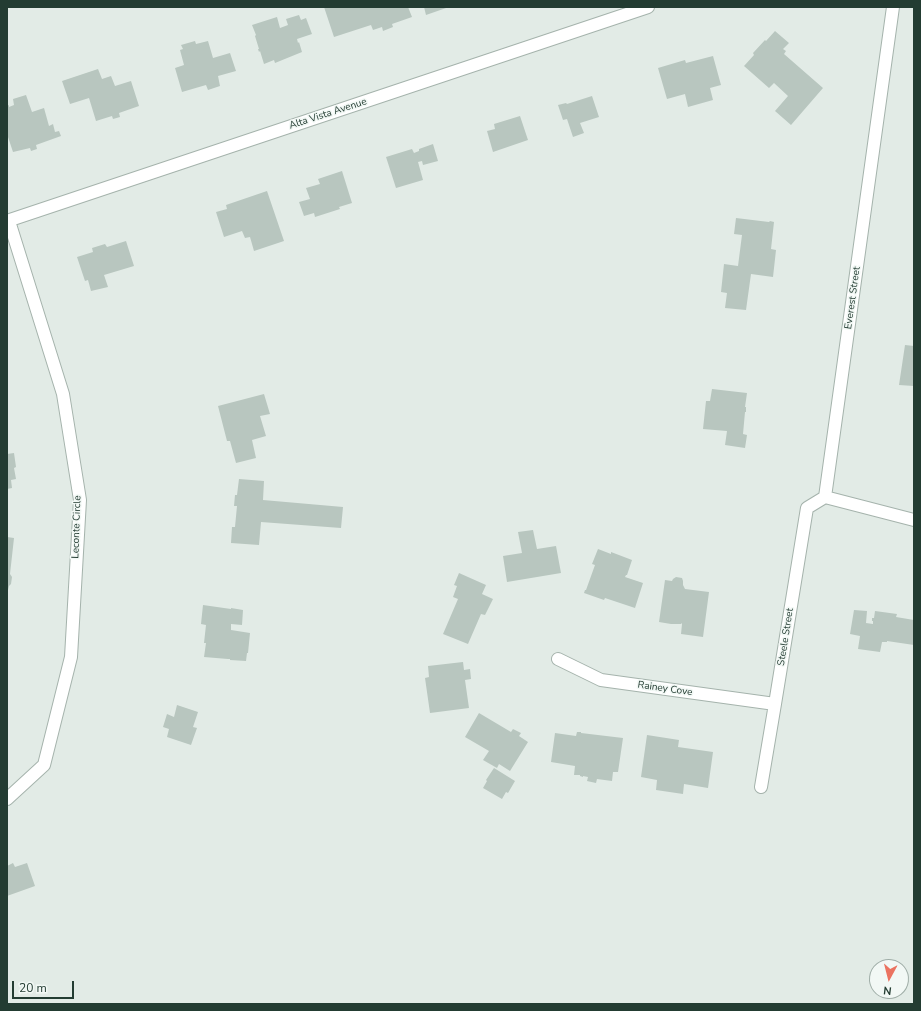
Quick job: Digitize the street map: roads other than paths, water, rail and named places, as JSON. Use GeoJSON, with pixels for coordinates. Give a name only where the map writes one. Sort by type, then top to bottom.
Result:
{"type":"FeatureCollection","features":[{"type":"Feature","properties":{"kind":"street","name":"Alta Vista Avenue"},"geometry":{"type":"LineString","coordinates":[[8,221],[648,7]]}},
{"type":"Feature","properties":{"kind":"street","name":"Everest Street"},"geometry":{"type":"LineString","coordinates":[[825,497],[893,7]]}},
{"type":"Feature","properties":{"kind":"street","name":"Leconte Circle"},"geometry":{"type":"LineString","coordinates":[[7,799],[44,765],[71,658],[80,500],[63,394],[8,221]]}},
{"type":"Feature","properties":{"kind":"street"},"geometry":{"type":"LineString","coordinates":[[825,497],[914,520]]}},
{"type":"Feature","properties":{"kind":"street","name":"Steele Street"},"geometry":{"type":"LineString","coordinates":[[761,787],[776,704],[807,508],[825,497]]}},
{"type":"Feature","properties":{"kind":"street","name":"Rainey Cove"},"geometry":{"type":"LineString","coordinates":[[558,659],[601,680],[776,704]]}}]}
